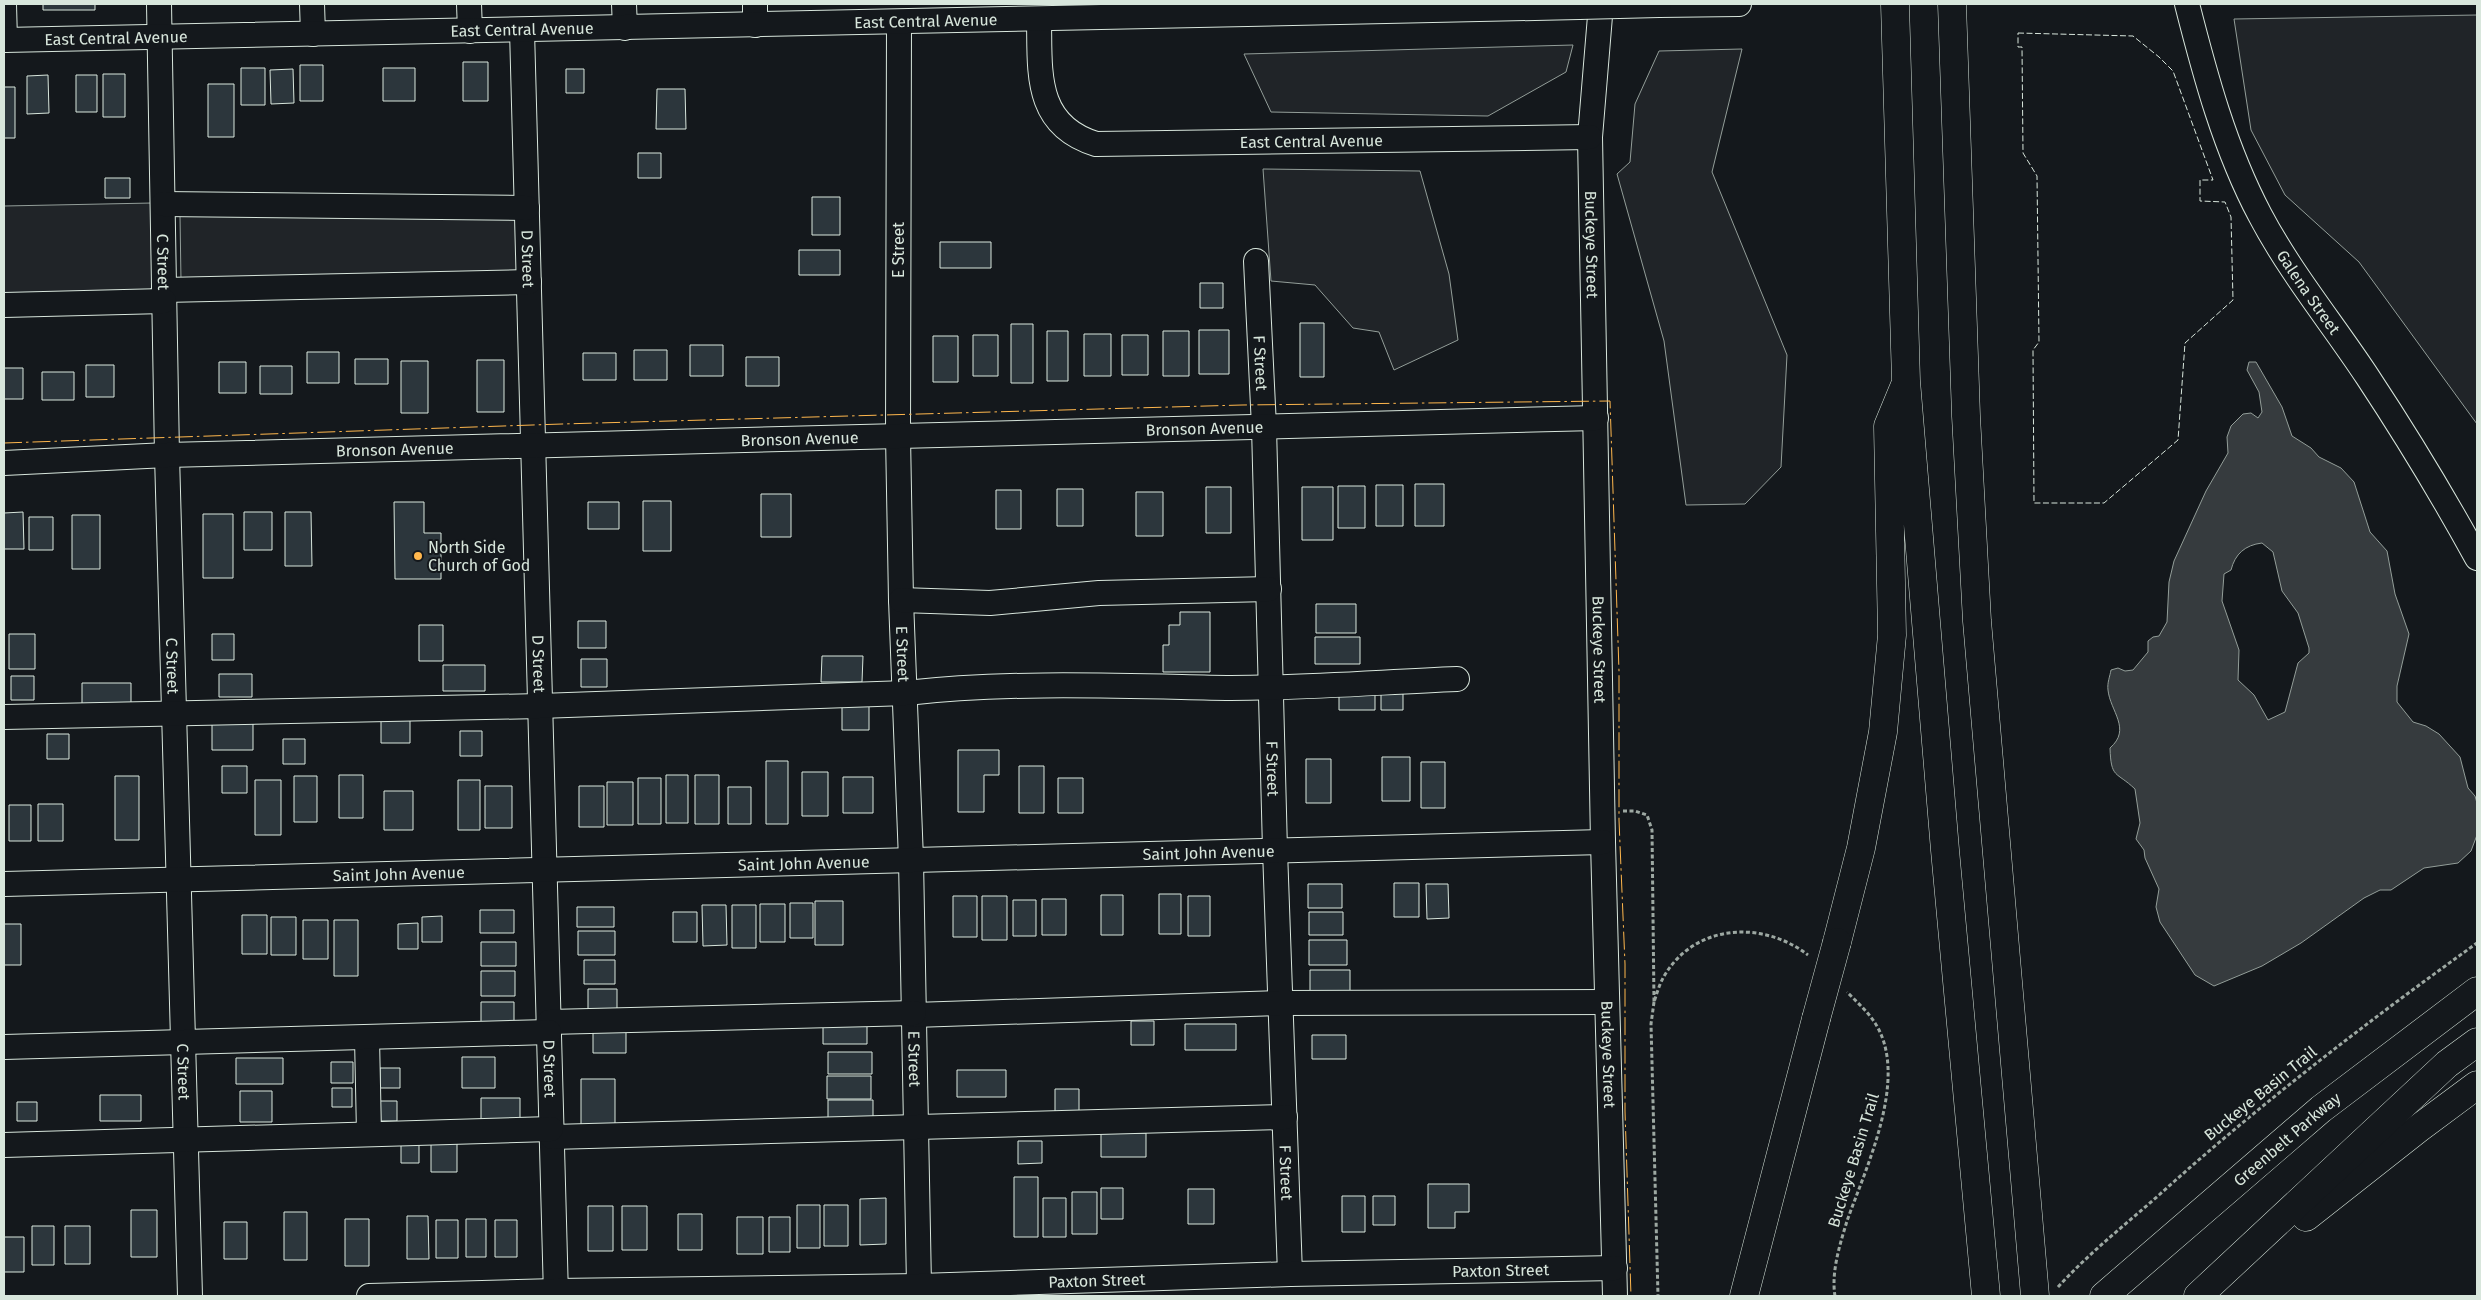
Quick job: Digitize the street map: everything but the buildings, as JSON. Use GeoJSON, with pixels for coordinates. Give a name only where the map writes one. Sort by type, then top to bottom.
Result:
{"type":"FeatureCollection","features":[{"type":"Feature","properties":{"kind":"main road"},"geometry":{"type":"LineString","coordinates":[[1895,4],[1906,381],[1944,841],[1986,1296]]}},
{"type":"Feature","properties":{"kind":"main road"},"geometry":{"type":"LineString","coordinates":[[1952,4],[1966,416],[1977,621],[2029,1230],[2045,1294]]}},
{"type":"Feature","properties":{"kind":"main road"},"geometry":{"type":"LineString","coordinates":[[1744,1296],[1861,848],[1883,732],[1892,635],[1888,426],[1906,381]]}},
{"type":"Feature","properties":{"kind":"main road","name":"Greenbelt Parkway"},"geometry":{"type":"LineString","coordinates":[[2104,1296],[2320,1109],[2477,991]]}},
{"type":"Feature","properties":{"kind":"main road"},"geometry":{"type":"LineString","coordinates":[[2198,1296],[2446,1064],[2477,1042]]}},
{"type":"Feature","properties":{"kind":"main road"},"geometry":{"type":"LineString","coordinates":[[2204,1296],[2477,1085]]}},
{"type":"Feature","properties":{"kind":"street"},"geometry":{"type":"LineString","coordinates":[[4,4],[5,40]]}},
{"type":"Feature","properties":{"kind":"street","name":"C Street"},"geometry":{"type":"LineString","coordinates":[[159,4],[167,455],[190,1296]]}},
{"type":"Feature","properties":{"kind":"street"},"geometry":{"type":"LineString","coordinates":[[312,4],[313,34]]}},
{"type":"Feature","properties":{"kind":"street"},"geometry":{"type":"LineString","coordinates":[[469,4],[470,31]]}},
{"type":"Feature","properties":{"kind":"street"},"geometry":{"type":"LineString","coordinates":[[624,4],[625,28]]}},
{"type":"Feature","properties":{"kind":"street","name":"East Central Avenue"},"geometry":{"type":"LineString","coordinates":[[5,40],[625,28],[755,15],[899,23],[1041,14],[1739,4]]}},
{"type":"Feature","properties":{"kind":"street","name":"Galena Street"},"geometry":{"type":"LineString","coordinates":[[2187,4],[2202,62],[2231,148],[2260,215],[2307,290],[2366,375],[2438,488],[2477,558]]}},
{"type":"Feature","properties":{"kind":"street","name":"Buckeye Street"},"geometry":{"type":"LineString","coordinates":[[1590,6],[1590,137],[1602,842],[1615,1296]]}},
{"type":"Feature","properties":{"kind":"street","name":"East Central Avenue"},"geometry":{"type":"LineString","coordinates":[[1041,14],[1041,81],[1048,106],[1066,129],[1080,138],[1096,144],[1590,137]]}},
{"type":"Feature","properties":{"kind":"street","name":"E Street"},"geometry":{"type":"LineString","coordinates":[[899,23],[898,436],[901,600],[911,860],[919,1286]]}},
{"type":"Feature","properties":{"kind":"street","name":"D Street"},"geometry":{"type":"LineString","coordinates":[[522,30],[556,1294]]}},
{"type":"Feature","properties":{"kind":"street"},"geometry":{"type":"LineString","coordinates":[[163,204],[527,208]]}},
{"type":"Feature","properties":{"kind":"street","name":"F Street"},"geometry":{"type":"LineString","coordinates":[[1256,261],[1264,427],[1275,850],[1290,1274]]}},
{"type":"Feature","properties":{"kind":"street"},"geometry":{"type":"LineString","coordinates":[[4,305],[164,295],[529,282]]}},
{"type":"Feature","properties":{"kind":"street","name":"Bronson Avenue"},"geometry":{"type":"LineString","coordinates":[[4,463],[167,455],[1596,418]]}},
{"type":"Feature","properties":{"kind":"street"},"geometry":{"type":"LineString","coordinates":[[901,600],[990,603],[1099,593],[1269,590]]}},
{"type":"Feature","properties":{"kind":"street"},"geometry":{"type":"LineString","coordinates":[[4,717],[540,706],[906,693],[962,687],[1272,687],[1457,679]]}},
{"type":"Feature","properties":{"kind":"street","name":"Saint John Avenue"},"geometry":{"type":"LineString","coordinates":[[4,884],[1602,842]]}},
{"type":"Feature","properties":{"kind":"street"},"geometry":{"type":"LineString","coordinates":[[4,1047],[367,1038],[549,1027],[1281,1003],[1607,1002]]}},
{"type":"Feature","properties":{"kind":"street"},"geometry":{"type":"LineString","coordinates":[[367,1038],[369,1134]]}},
{"type":"Feature","properties":{"kind":"street"},"geometry":{"type":"LineString","coordinates":[[4,1146],[369,1134],[916,1127],[1285,1117]]}},
{"type":"Feature","properties":{"kind":"street","name":"Paxton Street"},"geometry":{"type":"LineString","coordinates":[[369,1296],[919,1286],[1290,1274],[1615,1268]]}},
{"type":"Feature","properties":{"kind":"path"},"geometry":{"type":"LineString","coordinates":[[1602,811],[1635,811],[1647,815],[1652,830],[1654,1002],[1651,1024],[1658,1296]]}},
{"type":"Feature","properties":{"kind":"path"},"geometry":{"type":"LineString","coordinates":[[1654,1002],[1665,974],[1680,956],[1697,942],[1722,934],[1749,930],[1777,937],[1799,948],[1813,959]]}},
{"type":"Feature","properties":{"kind":"path","name":"Buckeye Basin Trail"},"geometry":{"type":"LineString","coordinates":[[2045,1294],[2220,1140],[2359,1030],[2477,944]]}},
{"type":"Feature","properties":{"kind":"path","name":"Buckeye Basin Trail"},"geometry":{"type":"LineString","coordinates":[[1835,1296],[1836,1259],[1885,1108],[1890,1079],[1886,1050],[1876,1024],[1845,989]]}},
{"type":"Feature","properties":{"kind":"shaded area"},"geometry":{"type":"Polygon","coordinates":[[[2477,15],[2477,424],[2359,262],[2285,195],[2251,130],[2234,19],[2477,15]]]}},
{"type":"Feature","properties":{"kind":"shaded area"},"geometry":{"type":"Polygon","coordinates":[[[1573,45],[1566,72],[1488,116],[1271,112],[1244,54],[1573,45]]]}},
{"type":"Feature","properties":{"kind":"shaded area"},"geometry":{"type":"Polygon","coordinates":[[[1742,49],[1712,172],[1787,355],[1781,467],[1745,504],[1686,505],[1664,341],[1617,174],[1630,162],[1635,104],[1659,51],[1742,49]]]}},
{"type":"Feature","properties":{"kind":"shaded area"},"geometry":{"type":"Polygon","coordinates":[[[1263,169],[1420,171],[1449,274],[1458,340],[1394,370],[1379,332],[1353,328],[1315,285],[1271,281],[1263,169]]]}},
{"type":"Feature","properties":{"kind":"shaded area"},"geometry":{"type":"Polygon","coordinates":[[[152,203],[156,283],[145,294],[4,297],[4,206],[152,203]]]}},
{"type":"Feature","properties":{"kind":"shaded area"},"geometry":{"type":"Polygon","coordinates":[[[516,212],[517,278],[181,281],[180,216],[516,212]]]}},
{"type":"Feature","properties":{"kind":"shaded area"},"geometry":{"type":"Polygon","coordinates":[[[2249,362],[2256,362],[2282,407],[2292,436],[2311,448],[2319,457],[2341,468],[2354,482],[2370,532],[2387,551],[2395,594],[2409,634],[2397,686],[2397,702],[2413,722],[2426,726],[2439,734],[2460,757],[2468,788],[2475,796],[2477,803],[2477,835],[2471,851],[2458,863],[2424,868],[2391,890],[2380,890],[2364,898],[2301,943],[2262,966],[2214,986],[2195,975],[2160,922],[2156,907],[2159,889],[2145,858],[2144,850],[2136,839],[2140,823],[2135,789],[2113,770],[2110,748],[2116,741],[2120,727],[2110,698],[2108,685],[2111,670],[2118,668],[2125,671],[2133,670],[2148,652],[2148,641],[2153,637],[2159,636],[2167,622],[2169,582],[2174,561],[2206,491],[2228,453],[2227,437],[2231,426],[2243,414],[2251,413],[2258,418],[2262,412],[2259,392],[2247,370],[2249,362]],[[2262,543],[2242,551],[2235,559],[2231,570],[2224,574],[2222,601],[2239,650],[2238,680],[2254,695],[2268,720],[2285,712],[2298,663],[2309,653],[2298,613],[2282,591],[2273,552],[2262,543]]]}},
{"type":"Feature","properties":{"kind":"fence"},"geometry":{"type":"LineString","coordinates":[[2018,33],[2133,36],[2159,57],[2173,71],[2213,180],[2200,180],[2200,201],[2225,202],[2231,217],[2233,300],[2185,343],[2178,440],[2104,503],[2034,503],[2033,350],[2039,342],[2037,176],[2023,153],[2022,47],[2018,47],[2018,33]]}},
{"type":"Feature","properties":{"kind":"power"},"geometry":{"type":"LineString","coordinates":[[4,443],[562,424],[1242,405],[1610,401],[1619,671],[1619,820],[1625,964],[1625,1111],[1631,1296]]}},
{"type":"Feature","properties":{"kind":"place","name":"North Side Church of God"},"geometry":{"type":"Point","coordinates":[418,556]}}]}
